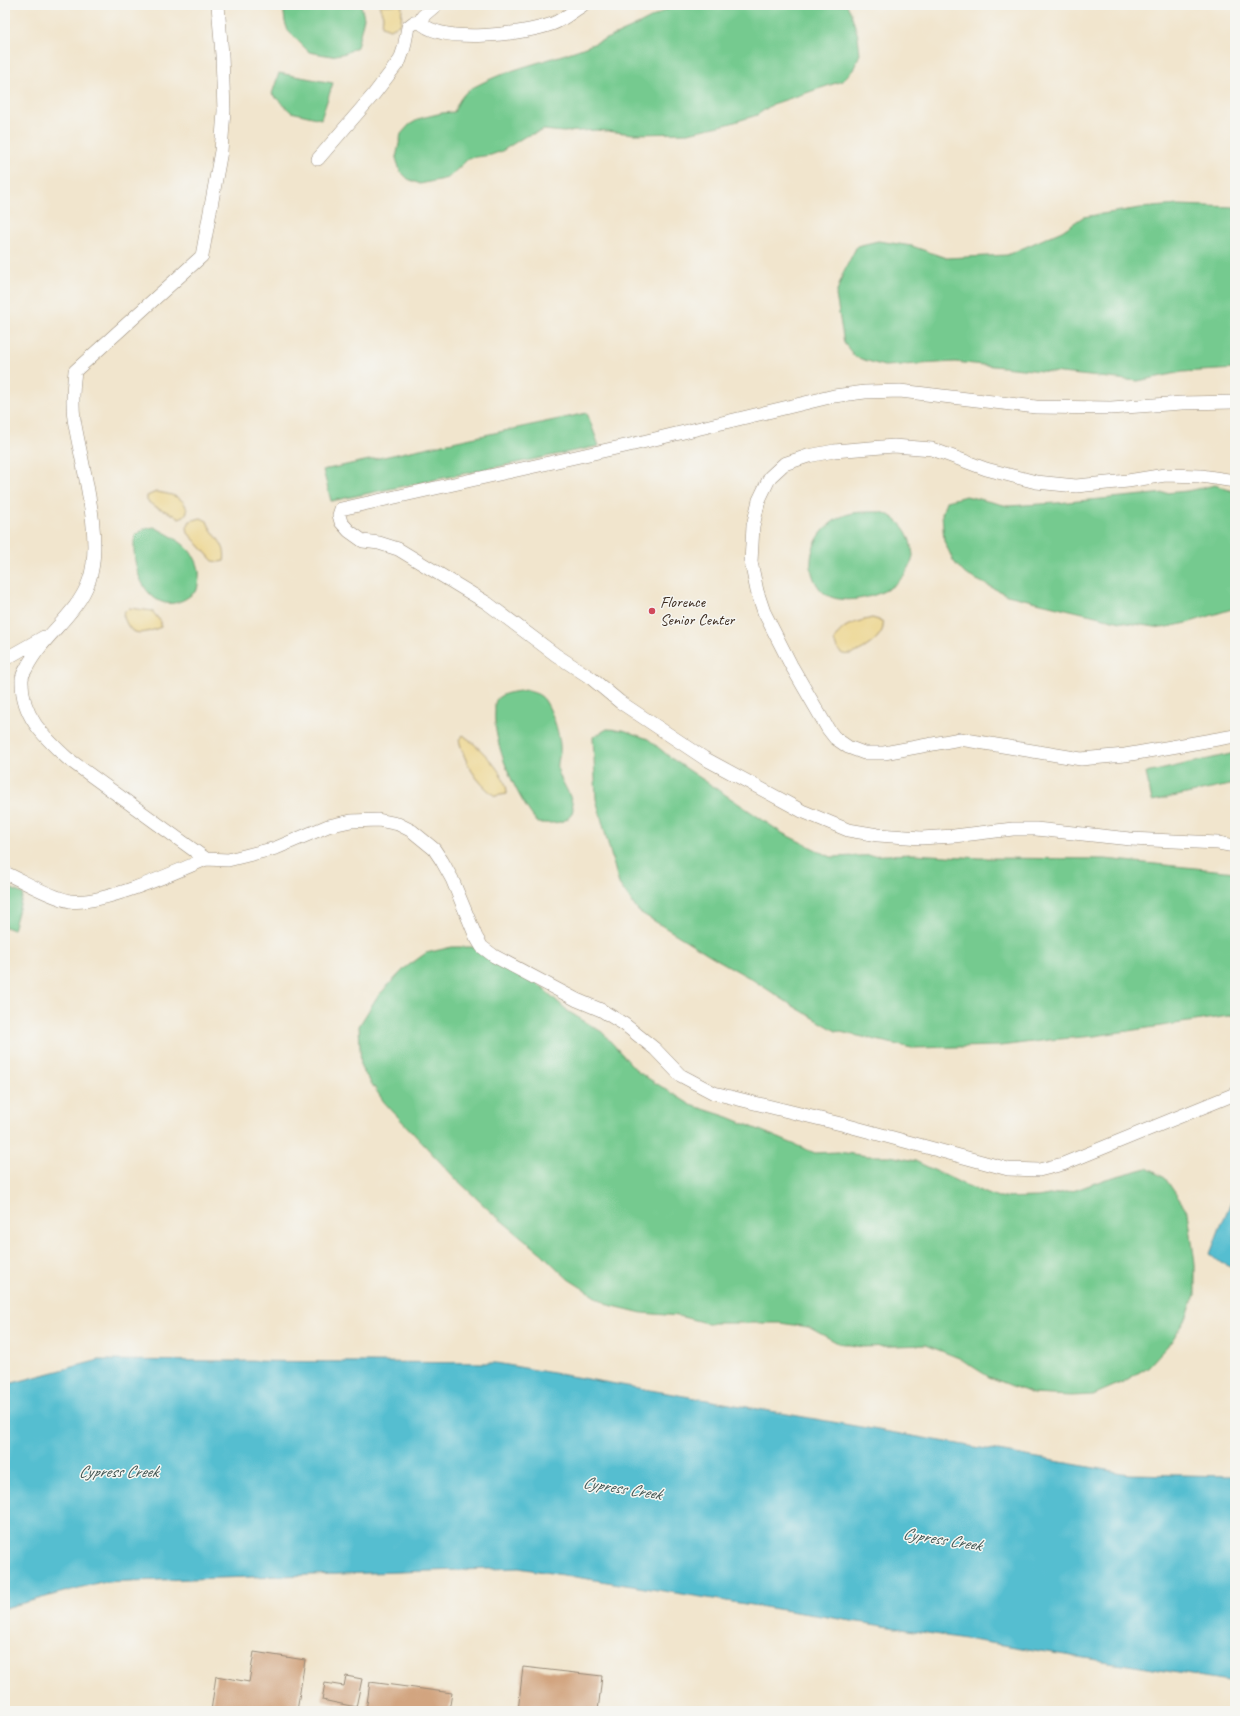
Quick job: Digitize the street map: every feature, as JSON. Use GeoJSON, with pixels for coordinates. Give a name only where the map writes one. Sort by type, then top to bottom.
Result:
{"type":"FeatureCollection","features":[{"type":"Feature","properties":{"kind":"lane"},"geometry":{"type":"LineString","coordinates":[[206,859],[67,758],[35,726],[27,710],[23,694],[22,678],[38,649],[78,602],[89,581],[93,564],[92,520],[83,457],[74,419],[73,398],[75,371],[202,256],[221,151],[224,111],[218,5]]}},
{"type":"Feature","properties":{"kind":"lane"},"geometry":{"type":"LineString","coordinates":[[420,22],[423,16],[436,5]]}},
{"type":"Feature","properties":{"kind":"lane"},"geometry":{"type":"LineString","coordinates":[[420,22],[425,27],[440,33],[463,36],[489,35],[533,30],[554,24],[583,5]]}},
{"type":"Feature","properties":{"kind":"lane"},"geometry":{"type":"LineString","coordinates":[[318,158],[392,72],[400,60],[408,27],[413,23],[420,22]]}},
{"type":"Feature","properties":{"kind":"lane"},"geometry":{"type":"LineString","coordinates":[[1235,402],[1182,403],[1111,408],[1036,407],[900,391],[865,392],[834,396],[413,494],[352,506],[340,509],[339,515],[341,522],[349,531],[362,540],[379,543],[398,549],[487,604],[556,655],[591,678],[620,702],[704,758],[802,811],[848,830],[878,835],[921,838],[954,836],[1013,829],[1130,839],[1218,843],[1235,846]]}},
{"type":"Feature","properties":{"kind":"lane"},"geometry":{"type":"LineString","coordinates":[[1235,481],[1201,476],[1165,475],[1128,481],[1076,486],[1036,482],[993,471],[932,449],[894,446],[834,451],[808,456],[784,464],[770,477],[759,500],[753,526],[750,562],[756,591],[764,612],[791,665],[828,730],[835,738],[848,747],[864,753],[884,753],[960,739],[1081,759],[1125,755],[1235,736]]}},
{"type":"Feature","properties":{"kind":"lane"},"geometry":{"type":"LineString","coordinates":[[5,659],[53,632]]}},
{"type":"Feature","properties":{"kind":"lane"},"geometry":{"type":"LineString","coordinates":[[5,873],[56,897],[71,901],[88,901],[154,881],[206,859],[228,860],[276,848],[328,826],[351,821],[378,820],[398,824],[412,831],[434,849],[452,879],[470,925],[482,947],[494,956],[577,1000],[602,1010],[655,1049],[680,1075],[714,1093],[845,1125],[1008,1169],[1039,1170],[1063,1164],[1235,1094]]}},
{"type":"Feature","properties":{"kind":"green space"},"geometry":{"type":"Polygon","coordinates":[[[283,5],[361,5],[364,18],[357,47],[346,53],[331,56],[309,52],[288,31],[285,22],[283,5]]]}},
{"type":"Feature","properties":{"kind":"green space"},"geometry":{"type":"Polygon","coordinates":[[[674,5],[847,5],[858,36],[860,54],[853,70],[842,81],[773,104],[757,115],[728,124],[688,133],[634,134],[597,130],[563,132],[544,130],[524,137],[502,151],[491,155],[469,158],[448,178],[420,184],[408,179],[400,171],[396,158],[401,134],[409,125],[421,118],[454,112],[459,101],[470,89],[500,75],[567,54],[604,40],[640,24],[674,5]]]}},
{"type":"Feature","properties":{"kind":"green space"},"geometry":{"type":"Polygon","coordinates":[[[279,73],[333,83],[321,119],[291,112],[272,94],[279,73]]]}},
{"type":"Feature","properties":{"kind":"green space"},"geometry":{"type":"Polygon","coordinates":[[[1178,205],[1235,207],[1235,369],[1182,372],[1138,381],[955,362],[884,366],[855,357],[844,343],[836,295],[843,273],[857,246],[878,241],[912,246],[946,258],[1007,255],[1062,231],[1083,217],[1140,208],[1178,205]]]}},
{"type":"Feature","properties":{"kind":"green space"},"geometry":{"type":"Polygon","coordinates":[[[587,413],[599,446],[331,501],[323,470],[587,413]]]}},
{"type":"Feature","properties":{"kind":"green space"},"geometry":{"type":"Polygon","coordinates":[[[1215,485],[1235,492],[1235,608],[1187,623],[1162,628],[1121,622],[1007,595],[965,574],[954,562],[944,541],[942,514],[946,501],[966,496],[1008,506],[1187,491],[1215,485]]]}},
{"type":"Feature","properties":{"kind":"green space"},"geometry":{"type":"Polygon","coordinates":[[[882,512],[899,523],[906,531],[913,556],[907,571],[900,580],[892,586],[881,593],[872,596],[853,600],[843,600],[826,595],[814,579],[811,569],[811,558],[818,538],[825,529],[843,516],[857,513],[882,512]]]}},
{"type":"Feature","properties":{"kind":"green space"},"geometry":{"type":"Polygon","coordinates":[[[154,527],[168,534],[188,549],[197,563],[199,576],[197,590],[182,600],[169,603],[158,600],[148,592],[141,580],[136,566],[134,550],[135,535],[144,529],[154,527]]]}},
{"type":"Feature","properties":{"kind":"green space"},"geometry":{"type":"Polygon","coordinates":[[[525,690],[538,694],[542,697],[549,707],[558,731],[560,752],[558,770],[571,798],[573,809],[570,817],[566,820],[552,823],[538,823],[530,813],[514,785],[502,754],[495,724],[495,705],[497,698],[512,692],[525,690]]]}},
{"type":"Feature","properties":{"kind":"green space"},"geometry":{"type":"Polygon","coordinates":[[[607,729],[623,730],[648,739],[671,758],[782,833],[831,857],[914,854],[980,858],[1105,859],[1235,872],[1235,1015],[1094,1036],[1000,1046],[912,1048],[836,1031],[638,911],[619,884],[596,799],[593,737],[607,729]]]}},
{"type":"Feature","properties":{"kind":"green space"},"geometry":{"type":"Polygon","coordinates":[[[1235,753],[1235,784],[1152,801],[1146,773],[1235,753]]]}},
{"type":"Feature","properties":{"kind":"green space"},"geometry":{"type":"Polygon","coordinates":[[[5,886],[23,894],[13,930],[5,927],[5,886]]]}},
{"type":"Feature","properties":{"kind":"green space"},"geometry":{"type":"Polygon","coordinates":[[[452,947],[482,947],[526,973],[569,1012],[602,1032],[638,1072],[691,1105],[728,1117],[815,1153],[838,1152],[868,1156],[890,1156],[915,1161],[963,1184],[998,1198],[1038,1197],[1076,1190],[1106,1179],[1147,1168],[1165,1178],[1188,1212],[1195,1264],[1195,1295],[1185,1320],[1171,1342],[1148,1367],[1123,1382],[1093,1395],[1071,1396],[1033,1394],[989,1377],[959,1358],[926,1345],[862,1347],[838,1343],[808,1327],[780,1323],[706,1323],[679,1316],[642,1313],[609,1305],[568,1279],[541,1253],[491,1212],[455,1178],[384,1102],[361,1068],[359,1026],[377,997],[405,968],[426,953],[452,947]]]}},
{"type":"Feature","properties":{"kind":"sand"},"geometry":{"type":"Polygon","coordinates":[[[379,5],[402,5],[401,24],[390,29],[382,26],[383,16],[379,5]]]}},
{"type":"Feature","properties":{"kind":"sand"},"geometry":{"type":"Polygon","coordinates":[[[156,492],[171,495],[180,499],[184,502],[187,512],[184,516],[179,518],[151,504],[147,501],[147,496],[156,492]]]}},
{"type":"Feature","properties":{"kind":"sand"},"geometry":{"type":"Polygon","coordinates":[[[201,518],[207,521],[222,545],[225,555],[224,561],[213,561],[188,533],[187,527],[190,521],[201,518]]]}},
{"type":"Feature","properties":{"kind":"sand"},"geometry":{"type":"Polygon","coordinates":[[[129,608],[152,611],[161,622],[161,627],[142,633],[133,631],[126,622],[123,614],[129,608]]]}},
{"type":"Feature","properties":{"kind":"sand"},"geometry":{"type":"Polygon","coordinates":[[[872,618],[882,621],[883,626],[877,638],[863,649],[849,654],[843,654],[837,649],[834,641],[837,635],[845,627],[872,618]]]}},
{"type":"Feature","properties":{"kind":"sand"},"geometry":{"type":"Polygon","coordinates":[[[463,735],[484,753],[497,769],[503,778],[507,794],[495,796],[482,785],[464,756],[459,740],[463,735]]]}},
{"type":"Feature","properties":{"kind":"water"},"geometry":{"type":"Polygon","coordinates":[[[1235,1193],[1235,1269],[1221,1263],[1210,1254],[1235,1193]]]}},
{"type":"Feature","properties":{"kind":"water","name":"Cypress Creek"},"geometry":{"type":"Polygon","coordinates":[[[99,1360],[496,1363],[1129,1474],[1235,1476],[1235,1682],[519,1568],[101,1582],[5,1608],[5,1385],[99,1360]]]}},
{"type":"Feature","properties":{"kind":"building"},"geometry":{"type":"Polygon","coordinates":[[[254,1652],[305,1660],[297,1711],[211,1711],[216,1676],[249,1682],[254,1652]]]}},
{"type":"Feature","properties":{"kind":"building"},"geometry":{"type":"Polygon","coordinates":[[[523,1667],[602,1676],[598,1711],[518,1711],[523,1667]]]}},
{"type":"Feature","properties":{"kind":"building"},"geometry":{"type":"Polygon","coordinates":[[[346,1676],[362,1679],[356,1707],[322,1700],[325,1683],[344,1686],[346,1676]]]}},
{"type":"Feature","properties":{"kind":"building"},"geometry":{"type":"Polygon","coordinates":[[[370,1682],[452,1693],[449,1711],[366,1711],[370,1682]]]}},
{"type":"Feature","properties":{"kind":"place","name":"Florence Senior Center"},"geometry":{"type":"Point","coordinates":[652,611]}}]}
